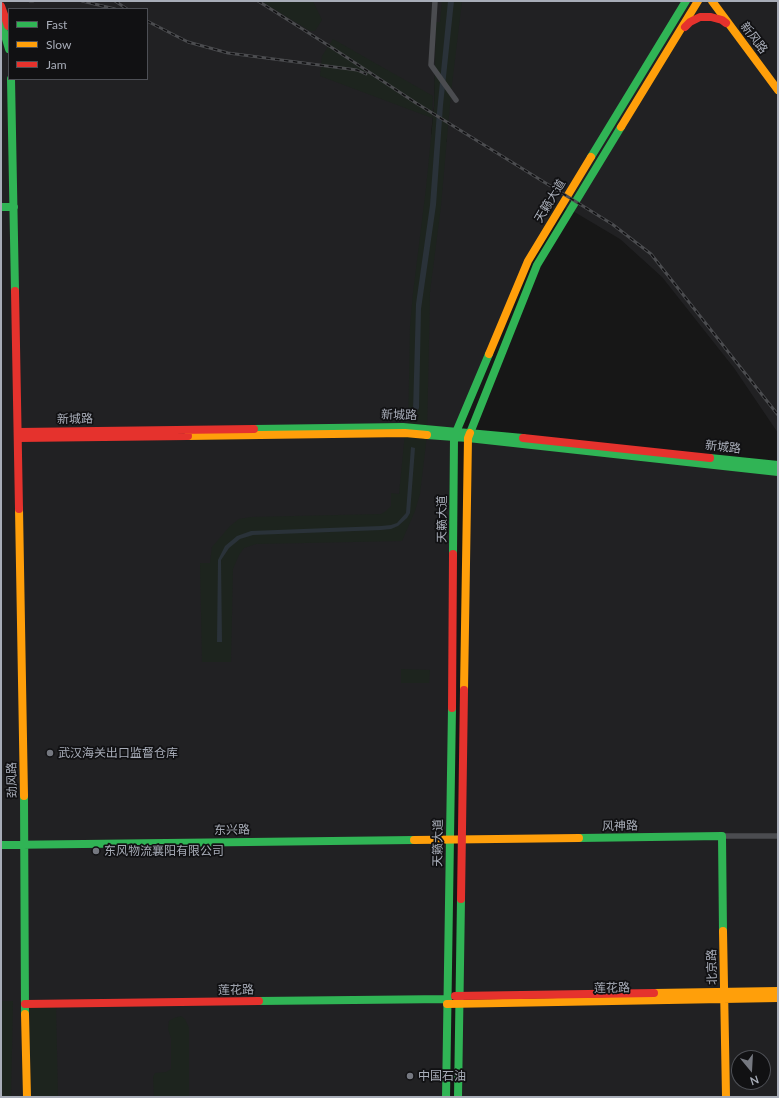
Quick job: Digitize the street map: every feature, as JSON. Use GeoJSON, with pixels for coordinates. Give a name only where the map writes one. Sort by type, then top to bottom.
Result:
{"type":"FeatureCollection","features":[{"type":"Feature","properties":{"kind":"street"},"geometry":{"type":"LineString","coordinates":[[435,1],[431,65],[456,100]]}},
{"type":"Feature","properties":{"kind":"street","name":"天籁大道"},"geometry":{"type":"LineString","coordinates":[[446,1097],[455,434],[528,261],[686,1]]}},
{"type":"Feature","properties":{"kind":"street","name":"天籁大道"},"geometry":{"type":"LineString","coordinates":[[458,1097],[469,435],[537,265],[698,1]]}},
{"type":"Feature","properties":{"kind":"street","name":"新风路"},"geometry":{"type":"LineString","coordinates":[[712,1],[778,90]]}},
{"type":"Feature","properties":{"kind":"street","name":"新风路"},"geometry":{"type":"LineString","coordinates":[[718,1],[778,81]]}},
{"type":"Feature","properties":{"kind":"street"},"geometry":{"type":"LineString","coordinates":[[1,6],[8,28]]}},
{"type":"Feature","properties":{"kind":"street"},"geometry":{"type":"LineString","coordinates":[[679,33],[690,22],[700,17],[711,17],[722,20],[731,27]]}},
{"type":"Feature","properties":{"kind":"street"},"geometry":{"type":"LineString","coordinates":[[1,22],[6,45]]}},
{"type":"Feature","properties":{"kind":"street","name":"劲风路"},"geometry":{"type":"LineString","coordinates":[[11,80],[20,435]]}},
{"type":"Feature","properties":{"kind":"street","name":"劲风路"},"geometry":{"type":"LineString","coordinates":[[16,80],[27,844],[27,1097]]}},
{"type":"Feature","properties":{"kind":"street"},"geometry":{"type":"LineString","coordinates":[[1,207],[14,207]]}},
{"type":"Feature","properties":{"kind":"street","name":"新城路"},"geometry":{"type":"LineString","coordinates":[[20,435],[455,434],[778,465]]}},
{"type":"Feature","properties":{"kind":"street","name":"新城路"},"geometry":{"type":"LineString","coordinates":[[469,435],[778,472]]}},
{"type":"Feature","properties":{"kind":"street","name":"北京路"},"geometry":{"type":"LineString","coordinates":[[722,836],[726,1097]]}},
{"type":"Feature","properties":{"kind":"street","name":"风神路"},"geometry":{"type":"LineString","coordinates":[[463,840],[778,836]]}},
{"type":"Feature","properties":{"kind":"street","name":"东兴路"},"geometry":{"type":"LineString","coordinates":[[1,845],[463,840]]}},
{"type":"Feature","properties":{"kind":"street","name":"莲花路"},"geometry":{"type":"LineString","coordinates":[[27,1004],[459,1000],[724,995],[778,991]]}},
{"type":"Feature","properties":{"kind":"street","name":"莲花路"},"geometry":{"type":"LineString","coordinates":[[724,995],[778,998]]}},
{"type":"Feature","properties":{"kind":"street","name":"劲风路"},"geometry":{"type":"LineString","coordinates":[[27,1004],[31,1097]]}},
{"type":"Feature","properties":{"kind":"shaded area"},"geometry":{"type":"Polygon","coordinates":[[[1,1],[778,1],[778,433],[734,368],[662,277],[620,239],[571,210],[561,207],[528,261],[454,437],[446,1097],[1,1097],[1,1]],[[435,72],[434,107],[431,134],[447,142],[435,72]]]}},
{"type":"Feature","properties":{"kind":"shaded area"},"geometry":{"type":"Polygon","coordinates":[[[261,1],[313,1],[322,20],[315,31],[310,31],[261,1]]]}},
{"type":"Feature","properties":{"kind":"shaded area"},"geometry":{"type":"Polygon","coordinates":[[[442,1],[462,1],[451,93],[441,206],[430,292],[427,435],[420,494],[415,511],[402,541],[256,544],[244,548],[233,569],[231,662],[202,662],[200,563],[210,563],[212,547],[230,526],[239,519],[251,517],[381,514],[391,506],[391,493],[399,494],[405,433],[408,433],[410,326],[434,107],[436,22],[440,22],[442,1]]]}},
{"type":"Feature","properties":{"kind":"shaded area"},"geometry":{"type":"Polygon","coordinates":[[[448,1],[454,1],[443,105],[436,205],[421,309],[419,408],[417,412],[413,412],[416,304],[430,205],[437,112],[448,1]]]}},
{"type":"Feature","properties":{"kind":"shaded area"},"geometry":{"type":"Polygon","coordinates":[[[333,39],[433,96],[432,118],[320,76],[322,56],[333,39]]]}},
{"type":"Feature","properties":{"kind":"shaded area"},"geometry":{"type":"Polygon","coordinates":[[[468,438],[778,471],[778,991],[459,996],[468,438]]]}},
{"type":"Feature","properties":{"kind":"shaded area"},"geometry":{"type":"Polygon","coordinates":[[[411,447],[415,448],[410,513],[398,526],[391,529],[381,530],[253,535],[240,539],[229,548],[221,560],[222,642],[217,642],[218,560],[225,546],[237,536],[251,531],[381,526],[397,523],[406,513],[411,447]]]}},
{"type":"Feature","properties":{"kind":"shaded area"},"geometry":{"type":"Polygon","coordinates":[[[401,669],[430,670],[429,683],[401,683],[401,669]]]}},
{"type":"Feature","properties":{"kind":"shaded area"},"geometry":{"type":"Polygon","coordinates":[[[778,998],[778,1097],[458,1097],[459,1003],[778,998]]]}},
{"type":"Feature","properties":{"kind":"shaded area"},"geometry":{"type":"Polygon","coordinates":[[[1,1001],[13,1001],[11,1097],[1,1097],[1,1001]]]}},
{"type":"Feature","properties":{"kind":"shaded area"},"geometry":{"type":"Polygon","coordinates":[[[29,1004],[56,1004],[58,1097],[31,1097],[29,1004]]]}},
{"type":"Feature","properties":{"kind":"shaded area"},"geometry":{"type":"Polygon","coordinates":[[[181,1016],[185,1019],[189,1028],[189,1097],[154,1097],[153,1077],[155,1073],[166,1072],[171,1069],[171,1038],[168,1029],[169,1021],[181,1016]]]}},
{"type":"Feature","properties":{"kind":"railway"},"geometry":{"type":"LineString","coordinates":[[82,1],[111,8]]}},
{"type":"Feature","properties":{"kind":"railway"},"geometry":{"type":"LineString","coordinates":[[115,1],[126,8]]}},
{"type":"Feature","properties":{"kind":"railway"},"geometry":{"type":"LineString","coordinates":[[258,1],[416,103],[612,224],[651,254],[778,415]]}},
{"type":"Feature","properties":{"kind":"railway"},"geometry":{"type":"LineString","coordinates":[[148,22],[188,42],[228,53],[357,70],[366,74]]}},
{"type":"Feature","properties":{"kind":"traffic: fast"},"geometry":{"type":"LineString","coordinates":[[591,157],[686,1]]}},
{"type":"Feature","properties":{"kind":"traffic: fast"},"geometry":{"type":"LineString","coordinates":[[1,22],[8,46]]}},
{"type":"Feature","properties":{"kind":"traffic: fast"},"geometry":{"type":"LineString","coordinates":[[11,80],[15,291]]}},
{"type":"Feature","properties":{"kind":"traffic: fast"},"geometry":{"type":"LineString","coordinates":[[470,433],[537,265],[621,127]]}},
{"type":"Feature","properties":{"kind":"traffic: fast"},"geometry":{"type":"LineString","coordinates":[[1,207],[14,207]]}},
{"type":"Feature","properties":{"kind":"traffic: fast"},"geometry":{"type":"LineString","coordinates":[[453,554],[454,437],[489,354]]}},
{"type":"Feature","properties":{"kind":"traffic: fast"},"geometry":{"type":"LineString","coordinates":[[254,429],[403,427],[523,438]]}},
{"type":"Feature","properties":{"kind":"traffic: fast"},"geometry":{"type":"LineString","coordinates":[[427,435],[468,438],[778,472]]}},
{"type":"Feature","properties":{"kind":"traffic: fast"},"geometry":{"type":"LineString","coordinates":[[710,458],[778,465]]}},
{"type":"Feature","properties":{"kind":"traffic: fast"},"geometry":{"type":"LineString","coordinates":[[446,1097],[452,708]]}},
{"type":"Feature","properties":{"kind":"traffic: fast"},"geometry":{"type":"LineString","coordinates":[[24,796],[25,1014]]}},
{"type":"Feature","properties":{"kind":"traffic: fast"},"geometry":{"type":"LineString","coordinates":[[579,838],[722,836],[723,931]]}},
{"type":"Feature","properties":{"kind":"traffic: fast"},"geometry":{"type":"LineString","coordinates":[[1,845],[414,840]]}},
{"type":"Feature","properties":{"kind":"traffic: fast"},"geometry":{"type":"LineString","coordinates":[[458,1097],[461,899]]}},
{"type":"Feature","properties":{"kind":"traffic: fast"},"geometry":{"type":"LineString","coordinates":[[259,1001],[448,999]]}},
{"type":"Feature","properties":{"kind":"traffic: slow"},"geometry":{"type":"LineString","coordinates":[[621,127],[698,1]]}},
{"type":"Feature","properties":{"kind":"traffic: slow"},"geometry":{"type":"LineString","coordinates":[[712,1],[778,90]]}},
{"type":"Feature","properties":{"kind":"traffic: slow"},"geometry":{"type":"LineString","coordinates":[[489,354],[528,261],[591,157]]}},
{"type":"Feature","properties":{"kind":"traffic: slow"},"geometry":{"type":"LineString","coordinates":[[188,436],[405,433],[427,435]]}},
{"type":"Feature","properties":{"kind":"traffic: slow"},"geometry":{"type":"LineString","coordinates":[[464,690],[468,438],[470,433]]}},
{"type":"Feature","properties":{"kind":"traffic: slow"},"geometry":{"type":"LineString","coordinates":[[19,509],[24,796]]}},
{"type":"Feature","properties":{"kind":"traffic: slow"},"geometry":{"type":"LineString","coordinates":[[414,840],[579,838]]}},
{"type":"Feature","properties":{"kind":"traffic: slow"},"geometry":{"type":"LineString","coordinates":[[723,931],[726,1097]]}},
{"type":"Feature","properties":{"kind":"traffic: slow"},"geometry":{"type":"LineString","coordinates":[[654,993],[778,991]]}},
{"type":"Feature","properties":{"kind":"traffic: slow"},"geometry":{"type":"LineString","coordinates":[[447,1004],[778,998]]}},
{"type":"Feature","properties":{"kind":"traffic: slow"},"geometry":{"type":"LineString","coordinates":[[25,1014],[27,1097]]}},
{"type":"Feature","properties":{"kind":"traffic: jam"},"geometry":{"type":"LineString","coordinates":[[1,6],[8,26]]}},
{"type":"Feature","properties":{"kind":"traffic: jam"},"geometry":{"type":"LineString","coordinates":[[685,27],[690,22],[700,17],[711,17],[722,20],[726,23]]}},
{"type":"Feature","properties":{"kind":"traffic: jam"},"geometry":{"type":"LineString","coordinates":[[15,291],[19,509]]}},
{"type":"Feature","properties":{"kind":"traffic: jam"},"geometry":{"type":"LineString","coordinates":[[19,432],[254,429]]}},
{"type":"Feature","properties":{"kind":"traffic: jam"},"geometry":{"type":"LineString","coordinates":[[19,438],[188,436]]}},
{"type":"Feature","properties":{"kind":"traffic: jam"},"geometry":{"type":"LineString","coordinates":[[523,438],[710,458]]}},
{"type":"Feature","properties":{"kind":"traffic: jam"},"geometry":{"type":"LineString","coordinates":[[452,708],[453,554]]}},
{"type":"Feature","properties":{"kind":"traffic: jam"},"geometry":{"type":"LineString","coordinates":[[461,899],[464,690]]}},
{"type":"Feature","properties":{"kind":"traffic: jam"},"geometry":{"type":"LineString","coordinates":[[455,996],[654,993]]}},
{"type":"Feature","properties":{"kind":"traffic: jam"},"geometry":{"type":"LineString","coordinates":[[25,1004],[259,1001]]}},
{"type":"Feature","properties":{"kind":"place","name":"武汉海关出口监督仓库"},"geometry":{"type":"Point","coordinates":[50,753]}},
{"type":"Feature","properties":{"kind":"place","name":"东风物流襄阳有限公司"},"geometry":{"type":"Point","coordinates":[96,851]}},
{"type":"Feature","properties":{"kind":"place","name":"中国石油"},"geometry":{"type":"Point","coordinates":[410,1076]}}]}
